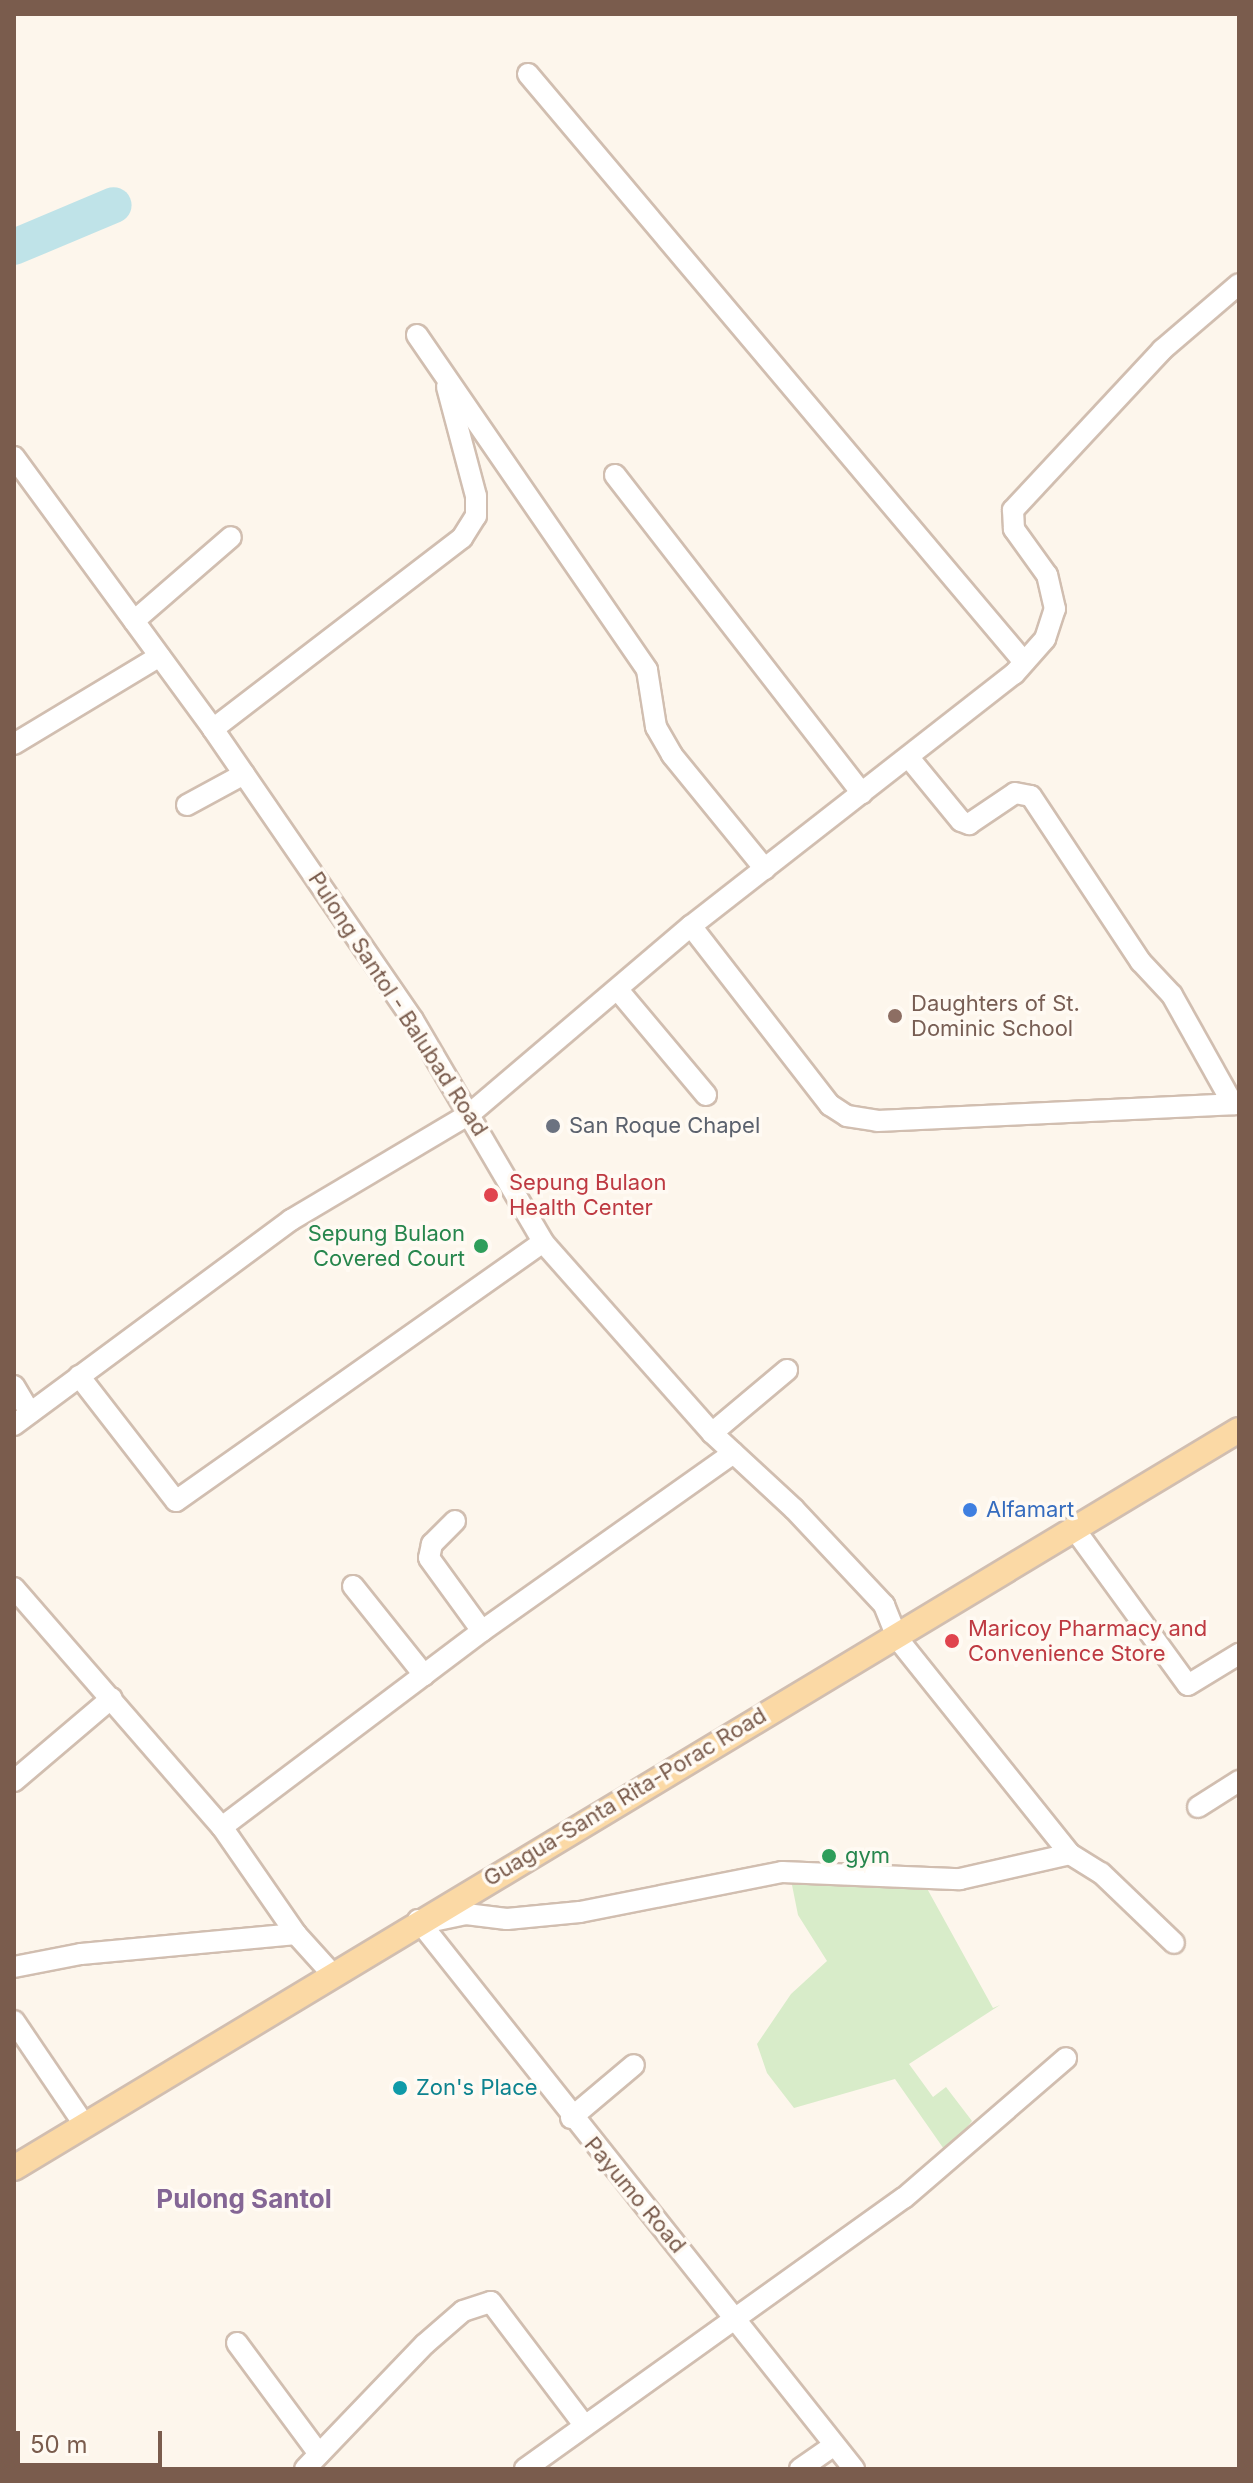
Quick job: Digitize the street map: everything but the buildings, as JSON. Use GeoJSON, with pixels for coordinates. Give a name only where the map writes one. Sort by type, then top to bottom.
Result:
{"type":"FeatureCollection","features":[{"type":"Feature","properties":{"kind":"main road","name":"Guagua-Santa Rita-Porac Road"},"geometry":{"type":"LineString","coordinates":[[14,2168],[897,1638],[1073,1527],[1239,1430]]}},
{"type":"Feature","properties":{"kind":"street"},"geometry":{"type":"LineString","coordinates":[[528,74],[1024,662]]}},
{"type":"Feature","properties":{"kind":"street"},"geometry":{"type":"LineString","coordinates":[[14,1386],[22,1419],[291,1220],[471,1113],[691,926],[910,759],[1024,662],[1045,639],[1055,609],[1047,575],[1014,529],[1013,510],[1151,361],[1239,284]]}},
{"type":"Feature","properties":{"kind":"street"},"geometry":{"type":"LineString","coordinates":[[417,335],[647,670],[656,727],[672,755],[765,869]]}},
{"type":"Feature","properties":{"kind":"street"},"geometry":{"type":"LineString","coordinates":[[213,729],[462,538],[476,516],[476,496],[442,372]]}},
{"type":"Feature","properties":{"kind":"street","name":"Pulong Santol - Balubad Road"},"geometry":{"type":"LineString","coordinates":[[14,457],[213,729],[413,1020],[471,1113],[543,1242],[712,1433],[875,1595],[897,1638],[1070,1854],[1101,1873],[1174,1943]]}},
{"type":"Feature","properties":{"kind":"street"},"geometry":{"type":"LineString","coordinates":[[615,475],[862,794]]}},
{"type":"Feature","properties":{"kind":"street"},"geometry":{"type":"LineString","coordinates":[[134,621],[231,537]]}},
{"type":"Feature","properties":{"kind":"street"},"geometry":{"type":"LineString","coordinates":[[14,744],[160,656]]}},
{"type":"Feature","properties":{"kind":"street"},"geometry":{"type":"LineString","coordinates":[[691,926],[830,1105],[847,1116],[877,1121],[1236,1104],[1172,995],[1141,962],[1031,796],[1015,793],[969,824],[961,821],[910,759]]}},
{"type":"Feature","properties":{"kind":"street"},"geometry":{"type":"LineString","coordinates":[[187,805],[244,774]]}},
{"type":"Feature","properties":{"kind":"street"},"geometry":{"type":"LineString","coordinates":[[618,990],[706,1095]]}},
{"type":"Feature","properties":{"kind":"street"},"geometry":{"type":"LineString","coordinates":[[79,1376],[176,1501],[543,1242]]}},
{"type":"Feature","properties":{"kind":"street"},"geometry":{"type":"LineString","coordinates":[[712,1433],[787,1370]]}},
{"type":"Feature","properties":{"kind":"street"},"geometry":{"type":"LineString","coordinates":[[222,1827],[482,1631],[733,1453]]}},
{"type":"Feature","properties":{"kind":"street"},"geometry":{"type":"LineString","coordinates":[[455,1521],[432,1544],[429,1558],[482,1631]]}},
{"type":"Feature","properties":{"kind":"street"},"geometry":{"type":"LineString","coordinates":[[1073,1527],[1188,1685],[1239,1654]]}},
{"type":"Feature","properties":{"kind":"street"},"geometry":{"type":"LineString","coordinates":[[353,1586],[424,1675]]}},
{"type":"Feature","properties":{"kind":"street"},"geometry":{"type":"LineString","coordinates":[[14,1588],[222,1827],[296,1934],[333,1975]]}},
{"type":"Feature","properties":{"kind":"street"},"geometry":{"type":"LineString","coordinates":[[14,1781],[112,1698]]}},
{"type":"Feature","properties":{"kind":"street"},"geometry":{"type":"LineString","coordinates":[[1198,1807],[1239,1781]]}},
{"type":"Feature","properties":{"kind":"street"},"geometry":{"type":"LineString","coordinates":[[420,1922],[466,1914],[507,1919],[580,1912],[782,1872],[960,1879],[1070,1854]]}},
{"type":"Feature","properties":{"kind":"street","name":"Payumo Road"},"geometry":{"type":"LineString","coordinates":[[420,1922],[571,2118],[738,2320],[833,2446],[854,2469]]}},
{"type":"Feature","properties":{"kind":"street"},"geometry":{"type":"LineString","coordinates":[[14,1967],[81,1954],[296,1934]]}},
{"type":"Feature","properties":{"kind":"street"},"geometry":{"type":"LineString","coordinates":[[14,2021],[85,2126]]}},
{"type":"Feature","properties":{"kind":"street"},"geometry":{"type":"LineString","coordinates":[[525,2469],[738,2320],[904,2198],[1066,2058]]}},
{"type":"Feature","properties":{"kind":"street"},"geometry":{"type":"LineString","coordinates":[[571,2118],[634,2065]]}},
{"type":"Feature","properties":{"kind":"street"},"geometry":{"type":"LineString","coordinates":[[237,2343],[312,2461],[454,2319],[491,2302],[584,2425]]}},
{"type":"Feature","properties":{"kind":"street"},"geometry":{"type":"LineString","coordinates":[[800,2469],[833,2446]]}},
{"type":"Feature","properties":{"kind":"green space"},"geometry":{"type":"Polygon","coordinates":[[[790,1875],[924,1883],[993,2008],[1000,2005],[909,2064],[933,2097],[946,2087],[972,2121],[946,2152],[895,2079],[794,2108],[767,2073],[757,2044],[791,1994],[827,1961],[798,1915],[790,1875]]]}},
{"type":"Feature","properties":{"kind":"waterway"},"geometry":{"type":"LineString","coordinates":[[14,247],[114,205]]}},
{"type":"Feature","properties":{"kind":"place","name":"Daughters of St. Dominic School"},"geometry":{"type":"Point","coordinates":[895,1016]}},
{"type":"Feature","properties":{"kind":"place","name":"San Roque Chapel"},"geometry":{"type":"Point","coordinates":[553,1126]}},
{"type":"Feature","properties":{"kind":"place","name":"Sepung Bulaon Health Center"},"geometry":{"type":"Point","coordinates":[491,1195]}},
{"type":"Feature","properties":{"kind":"place","name":"Sepung Bulaon Covered Court"},"geometry":{"type":"Point","coordinates":[481,1246]}},
{"type":"Feature","properties":{"kind":"place","name":"Alfamart"},"geometry":{"type":"Point","coordinates":[970,1510]}},
{"type":"Feature","properties":{"kind":"place","name":"Maricoy Pharmacy and Convenience Store"},"geometry":{"type":"Point","coordinates":[952,1641]}},
{"type":"Feature","properties":{"kind":"place","name":"gym"},"geometry":{"type":"Point","coordinates":[829,1856]}},
{"type":"Feature","properties":{"kind":"place","name":"Zon's Place"},"geometry":{"type":"Point","coordinates":[400,2088]}},
{"type":"Feature","properties":{"kind":"district","name":"Pulong Santol"},"geometry":{"type":"Point","coordinates":[244,2199]}}]}
